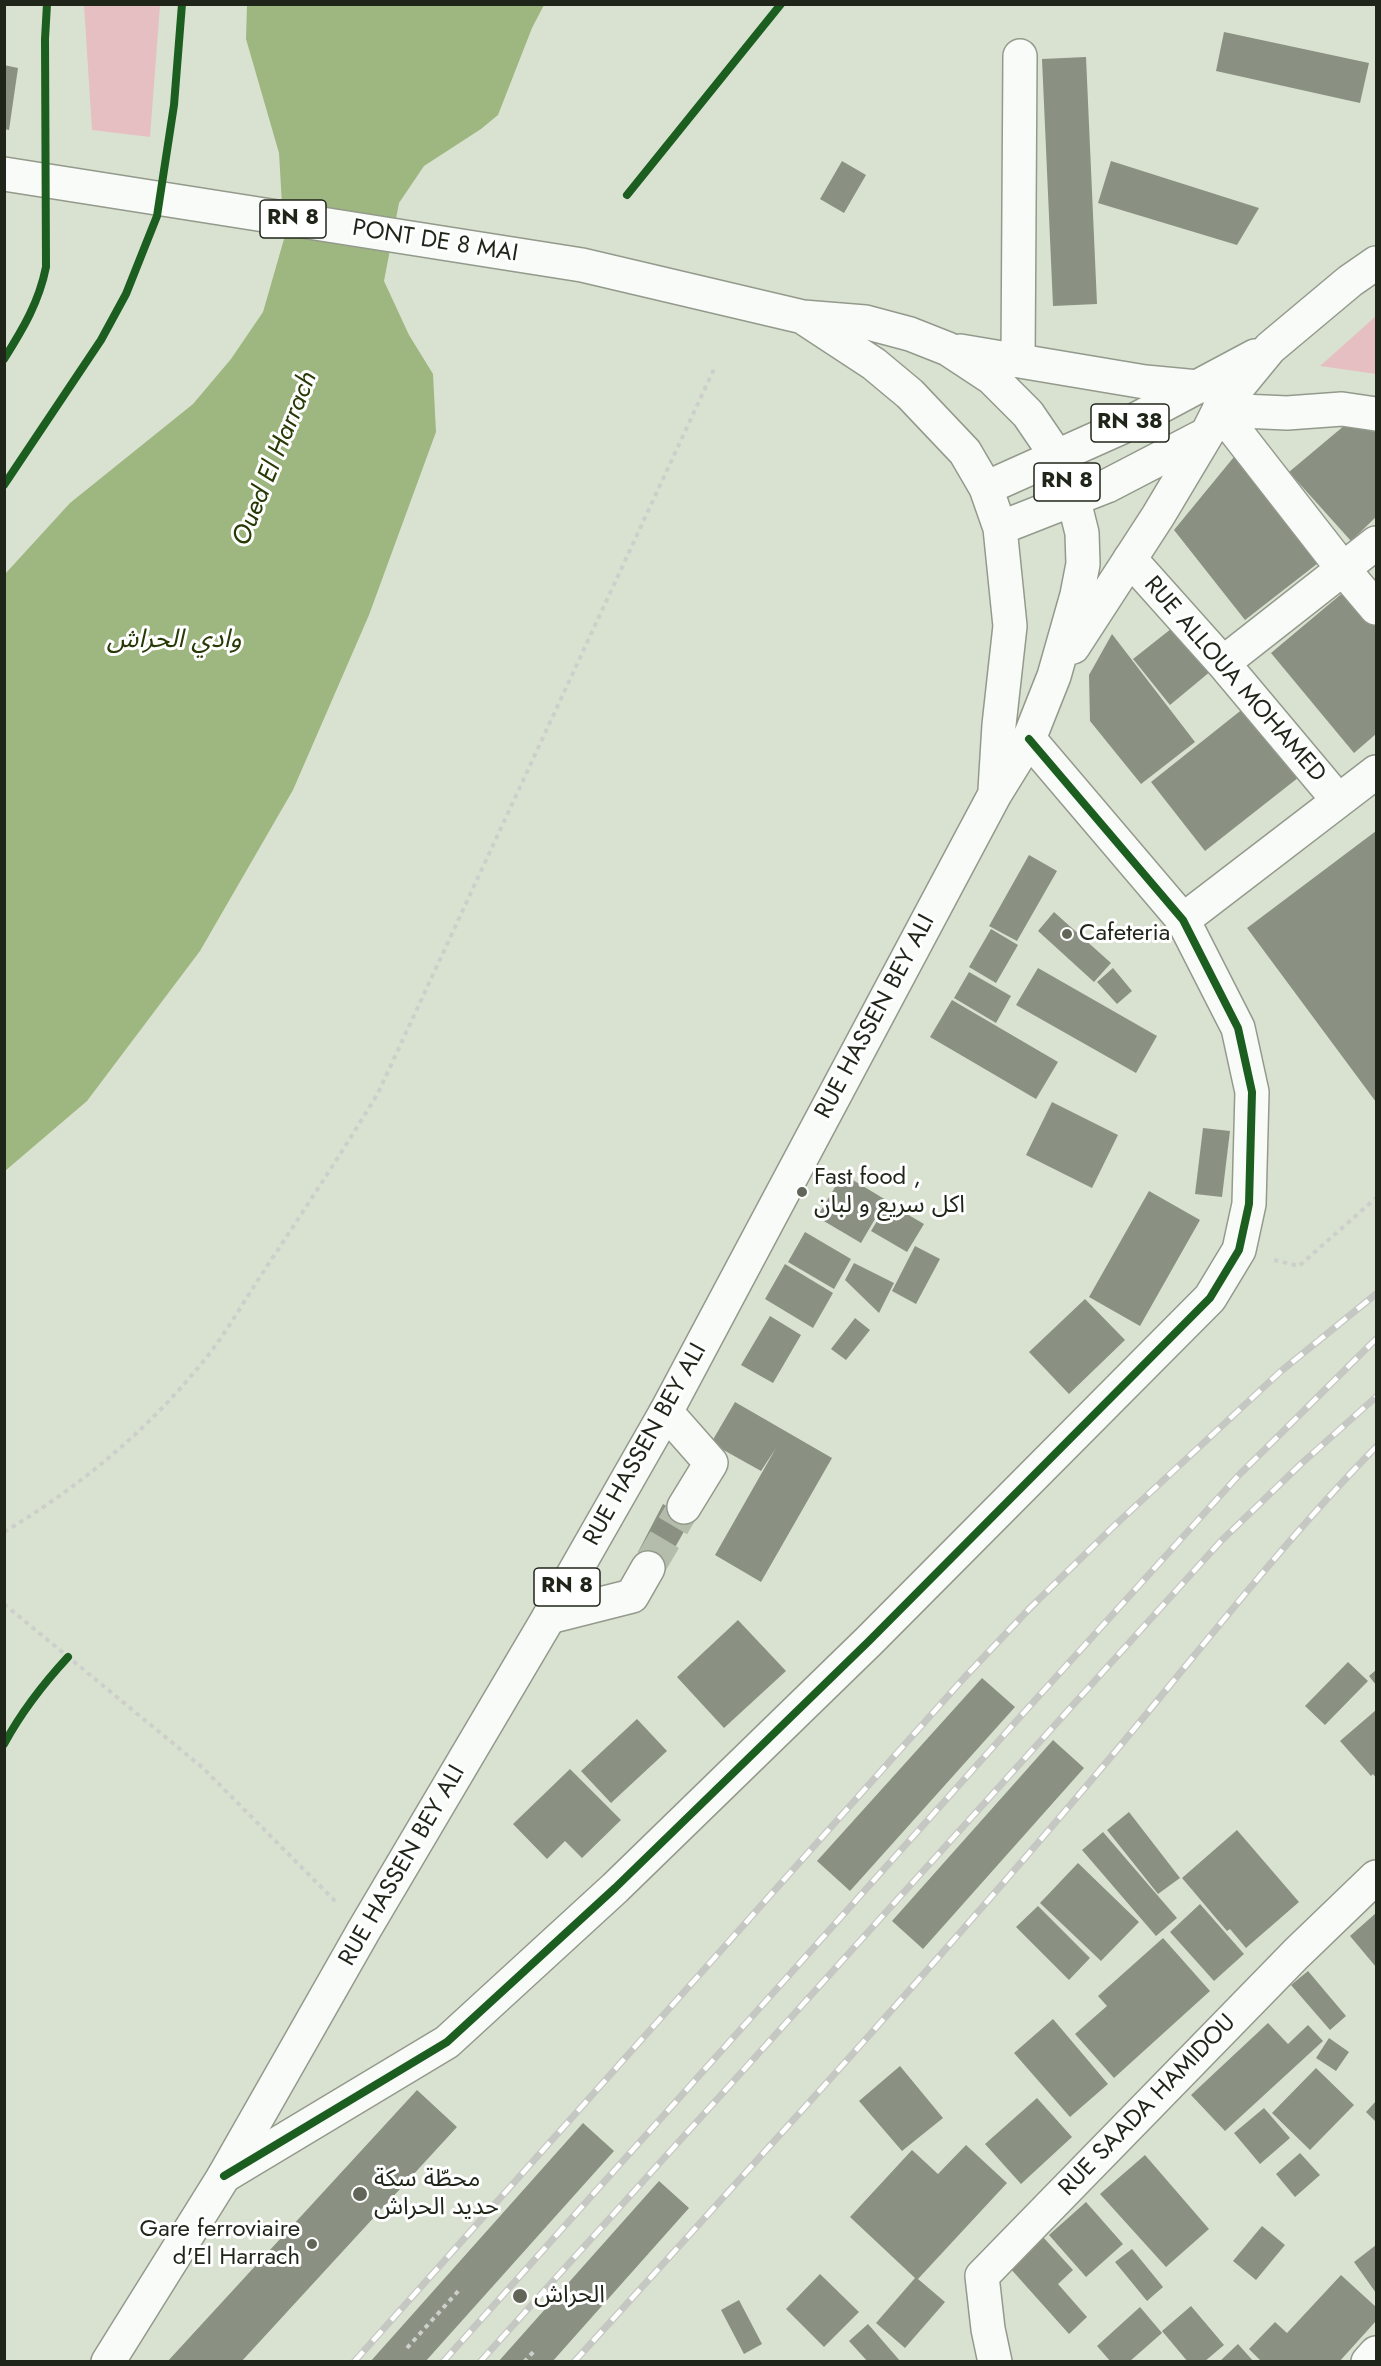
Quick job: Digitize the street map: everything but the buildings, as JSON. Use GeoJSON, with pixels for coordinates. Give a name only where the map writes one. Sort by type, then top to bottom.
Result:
{"type":"FeatureCollection","features":[{"type":"Feature","properties":{"kind":"main road"},"geometry":{"type":"LineString","coordinates":[[1018,360],[1020,56]]}},
{"type":"Feature","properties":{"kind":"main road","name":"PONT DE 8 MAI"},"geometry":{"type":"LineString","coordinates":[[4,174],[582,265],[803,317]]}},
{"type":"Feature","properties":{"kind":"main road","name":"RN 38"},"geometry":{"type":"LineString","coordinates":[[1000,528],[1074,501],[1107,486],[1208,410],[1270,348],[1350,281],[1377,263]]}},
{"type":"Feature","properties":{"kind":"main road","name":"RN 8"},"geometry":{"type":"LineString","coordinates":[[803,317],[865,322],[910,334],[948,349],[992,378],[1028,414],[1058,458],[1074,501],[1082,533],[1083,564],[1077,595],[1054,676],[1029,738],[995,794]]}},
{"type":"Feature","properties":{"kind":"main road","name":"RN 8"},"geometry":{"type":"LineString","coordinates":[[803,317],[874,364],[910,394],[965,452],[986,488],[1000,528],[1010,626],[999,725],[995,794]]}},
{"type":"Feature","properties":{"kind":"main road"},"geometry":{"type":"LineString","coordinates":[[948,349],[1145,382],[1208,410],[1287,413],[1342,409],[1377,414]]}},
{"type":"Feature","properties":{"kind":"main road"},"geometry":{"type":"LineString","coordinates":[[1054,676],[1130,559],[1208,410]]}},
{"type":"Feature","properties":{"kind":"main road"},"geometry":{"type":"LineString","coordinates":[[1208,410],[1377,608]]}},
{"type":"Feature","properties":{"kind":"main road","name":"RN 38"},"geometry":{"type":"LineString","coordinates":[[986,488],[1058,458],[1120,428],[1208,410]]}},
{"type":"Feature","properties":{"kind":"main road"},"geometry":{"type":"LineString","coordinates":[[1223,663],[1377,543]]}},
{"type":"Feature","properties":{"kind":"main road","name":"RUE ALLOUA MOHAMED"},"geometry":{"type":"LineString","coordinates":[[1130,559],[1223,663],[1338,801]]}},
{"type":"Feature","properties":{"kind":"main road"},"geometry":{"type":"LineString","coordinates":[[224,2176],[447,2042],[615,1888],[869,1641],[1210,1298],[1239,1250],[1249,1204],[1252,1092],[1238,1028],[1182,920],[1029,738]]}},
{"type":"Feature","properties":{"kind":"main road"},"geometry":{"type":"LineString","coordinates":[[1182,920],[1377,772]]}},
{"type":"Feature","properties":{"kind":"main road","name":"RUE HASSEN BEY ALI"},"geometry":{"type":"LineString","coordinates":[[108,2361],[224,2176],[364,1930],[549,1617],[666,1413],[995,794]]}},
{"type":"Feature","properties":{"kind":"main road"},"geometry":{"type":"LineString","coordinates":[[666,1413],[711,1463],[684,1507]]}},
{"type":"Feature","properties":{"kind":"main road"},"geometry":{"type":"LineString","coordinates":[[549,1617],[632,1596],[648,1568]]}},
{"type":"Feature","properties":{"kind":"main road","name":"RUE SAADA HAMIDOU"},"geometry":{"type":"LineString","coordinates":[[995,2361],[988,2329],[982,2276],[1296,1954],[1377,1877]]}},
{"type":"Feature","properties":{"kind":"main road"},"geometry":{"type":"LineString","coordinates":[[1368,2361],[1377,2353]]}},
{"type":"Feature","properties":{"kind":"path"},"geometry":{"type":"LineString","coordinates":[[4,1532],[51,1503],[110,1457],[166,1404],[203,1363],[335,1165],[378,1093],[714,369]]}},
{"type":"Feature","properties":{"kind":"path"},"geometry":{"type":"LineString","coordinates":[[1299,1266],[1376,1198]]}},
{"type":"Feature","properties":{"kind":"path"},"geometry":{"type":"LineString","coordinates":[[4,1604],[203,1768],[364,1930]]}},
{"type":"Feature","properties":{"kind":"path"},"geometry":{"type":"LineString","coordinates":[[60,1665],[68,1657]]}},
{"type":"Feature","properties":{"kind":"path"},"geometry":{"type":"LineString","coordinates":[[407,2348],[462,2288]]}},
{"type":"Feature","properties":{"kind":"path"},"geometry":{"type":"LineString","coordinates":[[524,2361],[535,2350]]}},
{"type":"Feature","properties":{"kind":"shaded area"},"geometry":{"type":"Polygon","coordinates":[[[84,5],[160,5],[150,137],[92,130],[84,5]]]}},
{"type":"Feature","properties":{"kind":"shaded area"},"geometry":{"type":"Polygon","coordinates":[[[1376,316],[1376,374],[1320,366],[1376,316]]]}},
{"type":"Feature","properties":{"kind":"water","name":"وادي الحراش"},"geometry":{"type":"Polygon","coordinates":[[[247,5],[544,5],[532,28],[498,115],[481,129],[424,166],[399,203],[384,281],[409,335],[433,374],[436,432],[369,615],[293,790],[200,951],[87,1101],[5,1171],[5,574],[70,503],[193,404],[231,359],[263,312],[284,239],[279,153],[246,39],[247,5]]]}},
{"type":"Feature","properties":{"kind":"tunnel"},"geometry":{"type":"LineString","coordinates":[[648,1568],[684,1507]]}},
{"type":"Feature","properties":{"kind":"railway"},"geometry":{"type":"LineString","coordinates":[[354,2362],[964,1678],[1030,1608],[1113,1527],[1280,1372],[1376,1294]]}},
{"type":"Feature","properties":{"kind":"railway"},"geometry":{"type":"LineString","coordinates":[[443,2362],[1238,1476],[1376,1339]]}},
{"type":"Feature","properties":{"kind":"railway"},"geometry":{"type":"LineString","coordinates":[[480,2362],[1221,1541],[1302,1463],[1376,1397]]}},
{"type":"Feature","properties":{"kind":"railway"},"geometry":{"type":"LineString","coordinates":[[574,2362],[837,2072],[966,1925],[1094,1777],[1267,1567],[1376,1447]]}},
{"type":"Feature","properties":{"kind":"cycle path"},"geometry":{"type":"LineString","coordinates":[[4,359],[29,315],[46,267],[45,39],[47,4]]}},
{"type":"Feature","properties":{"kind":"cycle path"},"geometry":{"type":"LineString","coordinates":[[4,485],[101,340],[126,294],[157,216],[174,105],[182,4]]}},
{"type":"Feature","properties":{"kind":"cycle path"},"geometry":{"type":"LineString","coordinates":[[627,195],[781,4]]}},
{"type":"Feature","properties":{"kind":"cycle path"},"geometry":{"type":"LineString","coordinates":[[224,2176],[447,2042],[615,1888],[869,1641],[1210,1298],[1239,1250],[1249,1204],[1252,1092],[1238,1028],[1183,920],[1029,739]]}},
{"type":"Feature","properties":{"kind":"cycle path"},"geometry":{"type":"LineString","coordinates":[[4,1744],[33,1698],[68,1657]]}},
{"type":"Feature","properties":{"kind":"place","name":"Cafeteria"},"geometry":{"type":"Point","coordinates":[1067,934]}},
{"type":"Feature","properties":{"kind":"place","name":"Fast food , اكل سريع و لبان"},"geometry":{"type":"Point","coordinates":[802,1192]}},
{"type":"Feature","properties":{"kind":"place","name":"محطّة سكة حديد الحراش"},"geometry":{"type":"Point","coordinates":[360,2194]}},
{"type":"Feature","properties":{"kind":"place","name":"Gare ferroviaire d'El Harrach"},"geometry":{"type":"Point","coordinates":[312,2244]}},
{"type":"Feature","properties":{"kind":"place","name":"الحراش"},"geometry":{"type":"Point","coordinates":[520,2296]}},
{"type":"Feature","properties":{"kind":"water label","name":"Oued El Harrach"},"geometry":{"type":"Point","coordinates":[276,459]}}]}
